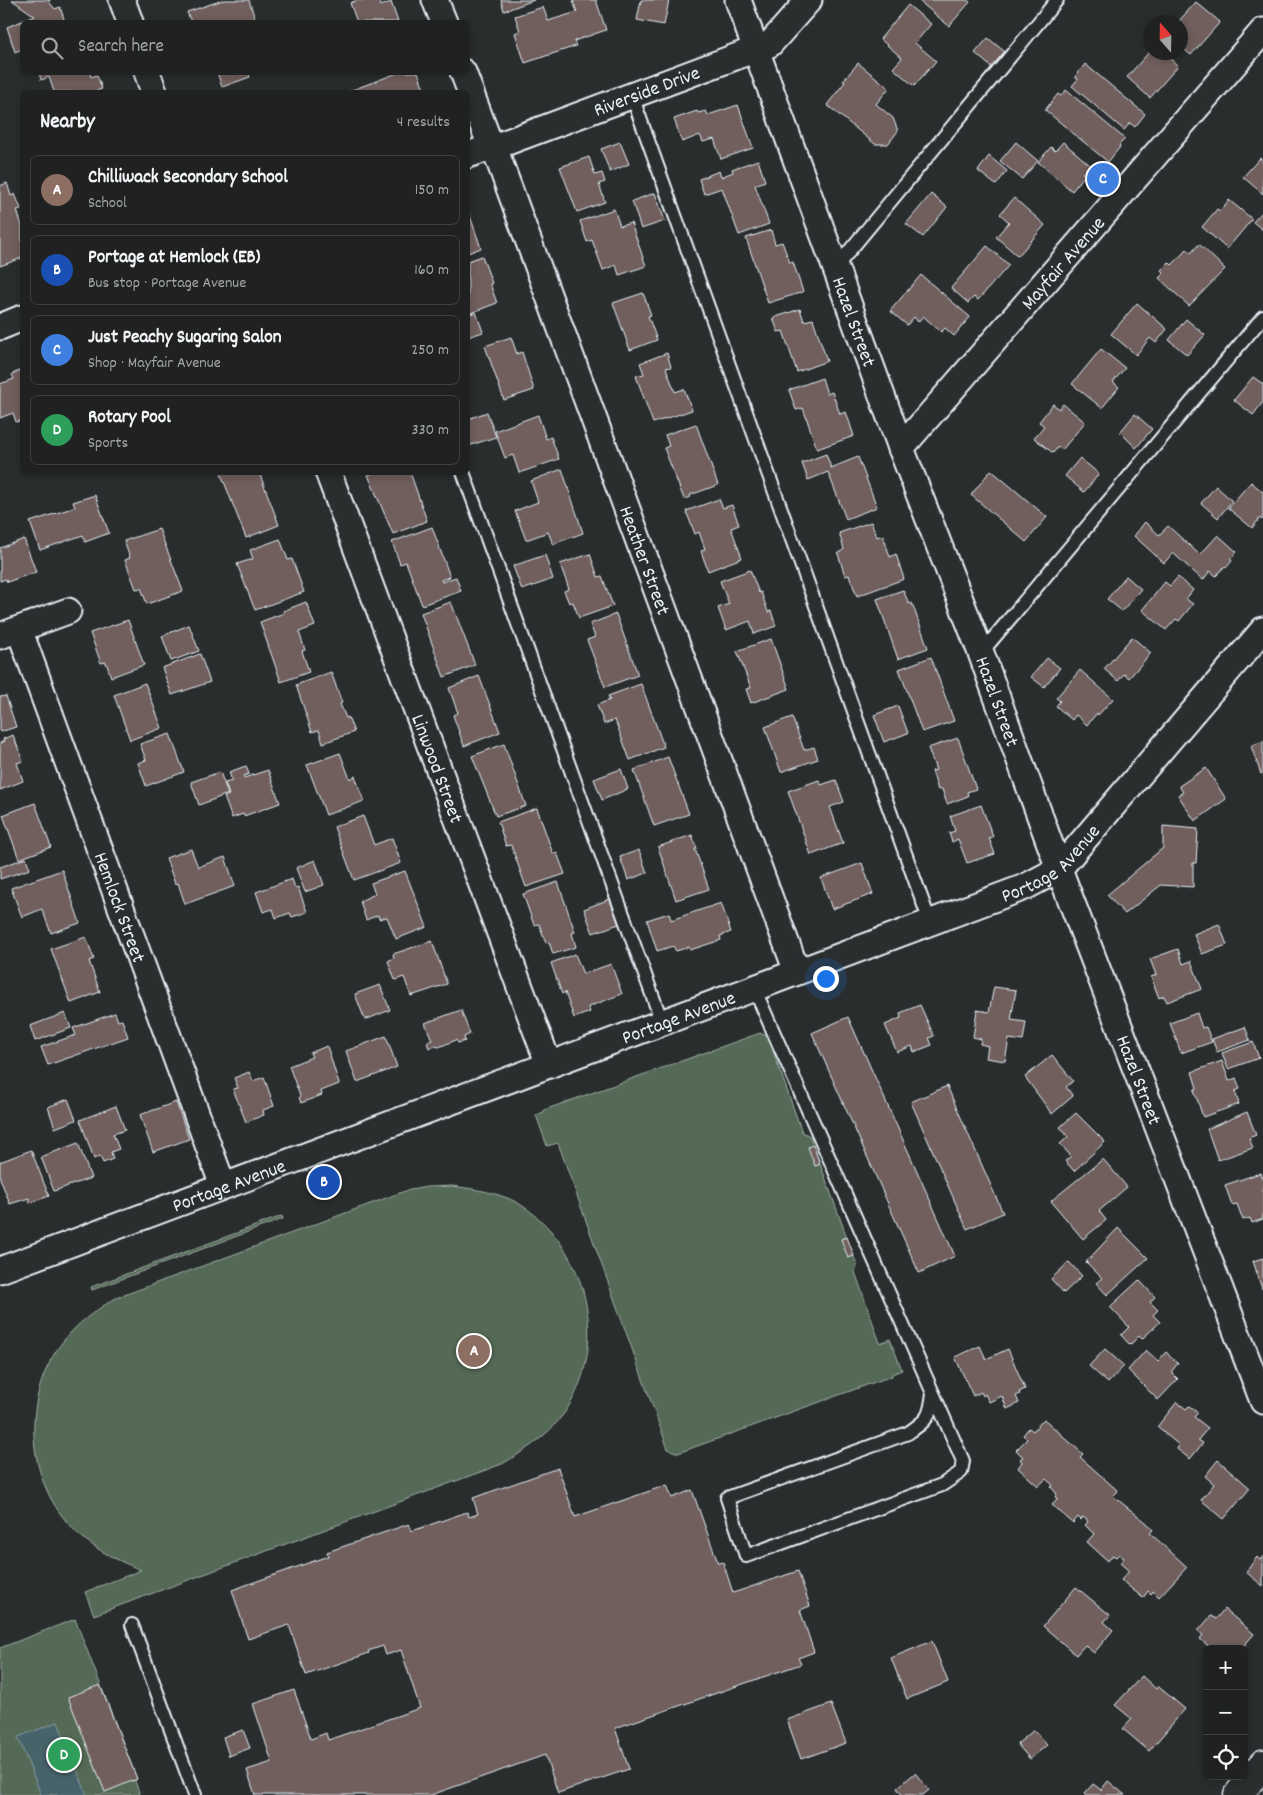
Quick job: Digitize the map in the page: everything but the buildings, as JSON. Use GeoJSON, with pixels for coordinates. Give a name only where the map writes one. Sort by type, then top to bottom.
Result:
{"type":"FeatureCollection","features":[{"type":"Feature","properties":{"kind":"main road"},"geometry":{"type":"LineString","coordinates":[[1238,1795],[1263,1764]]}},
{"type":"Feature","properties":{"kind":"street"},"geometry":{"type":"LineString","coordinates":[[122,0],[129,20]]}},
{"type":"Feature","properties":{"kind":"street"},"geometry":{"type":"LineString","coordinates":[[435,0],[443,20]]}},
{"type":"Feature","properties":{"kind":"street","name":"Hazel Street"},"geometry":{"type":"LineString","coordinates":[[738,0],[901,448],[982,653],[1060,869],[1263,1401]]}},
{"type":"Feature","properties":{"kind":"street","name":"Riverside Drive"},"geometry":{"type":"LineString","coordinates":[[470,154],[770,44],[809,0]]}},
{"type":"Feature","properties":{"kind":"street","name":"Mayfair Avenue"},"geometry":{"type":"LineString","coordinates":[[901,448],[1263,31]]}},
{"type":"Feature","properties":{"kind":"street"},"geometry":{"type":"LineString","coordinates":[[148,75],[153,90]]}},
{"type":"Feature","properties":{"kind":"street","name":"Heather Street"},"geometry":{"type":"LineString","coordinates":[[464,75],[470,90]]}},
{"type":"Feature","properties":{"kind":"street","name":"Heather Street"},"geometry":{"type":"LineString","coordinates":[[470,90],[797,972]]}},
{"type":"Feature","properties":{"kind":"street"},"geometry":{"type":"LineString","coordinates":[[0,327],[20,319]]}},
{"type":"Feature","properties":{"kind":"street","name":"Linwood Street"},"geometry":{"type":"LineString","coordinates":[[329,475],[549,1065]]}},
{"type":"Feature","properties":{"kind":"street"},"geometry":{"type":"LineString","coordinates":[[9,632],[68,611]]}},
{"type":"Feature","properties":{"kind":"street","name":"Portage Avenue"},"geometry":{"type":"LineString","coordinates":[[0,1270],[1025,887],[1060,869],[1263,630]]}},
{"type":"Feature","properties":{"kind":"street","name":"Hemlock Street"},"geometry":{"type":"LineString","coordinates":[[9,632],[223,1186]]}},
{"type":"Feature","properties":{"kind":"lane"},"geometry":{"type":"LineString","coordinates":[[836,268],[1057,0]]}},
{"type":"Feature","properties":{"kind":"lane"},"geometry":{"type":"LineString","coordinates":[[632,96],[930,922]]}},
{"type":"Feature","properties":{"kind":"lane"},"geometry":{"type":"LineString","coordinates":[[982,653],[1263,317]]}},
{"type":"Feature","properties":{"kind":"lane"},"geometry":{"type":"LineString","coordinates":[[464,475],[662,1022]]}},
{"type":"Feature","properties":{"kind":"lane"},"geometry":{"type":"LineString","coordinates":[[754,988],[963,1462],[961,1472],[942,1485],[746,1556],[727,1498],[908,1433],[925,1421],[931,1408],[933,1394]]}},
{"type":"Feature","properties":{"kind":"lane"},"geometry":{"type":"LineString","coordinates":[[132,1625],[195,1795]]}},
{"type":"Feature","properties":{"kind":"green space"},"geometry":{"type":"Polygon","coordinates":[[[760,1033],[768,1037],[802,1132],[810,1136],[857,1265],[855,1272],[880,1343],[890,1339],[902,1370],[892,1374],[892,1376],[678,1453],[668,1449],[558,1143],[547,1146],[536,1115],[544,1112],[544,1110],[760,1033]]]}},
{"type":"Feature","properties":{"kind":"green space"},"geometry":{"type":"Polygon","coordinates":[[[452,1186],[494,1194],[518,1203],[541,1221],[560,1242],[574,1267],[584,1294],[588,1322],[588,1350],[582,1378],[570,1404],[557,1423],[531,1446],[502,1464],[94,1615],[85,1592],[141,1570],[120,1561],[82,1538],[66,1521],[52,1501],[43,1480],[36,1457],[35,1409],[40,1386],[49,1364],[61,1344],[86,1318],[116,1298],[405,1191],[427,1187],[452,1186]]]}},
{"type":"Feature","properties":{"kind":"green space"},"geometry":{"type":"Polygon","coordinates":[[[282,1216],[283,1219],[92,1290],[91,1287],[282,1216]]]}},
{"type":"Feature","properties":{"kind":"green space"},"geometry":{"type":"Polygon","coordinates":[[[75,1619],[137,1779],[135,1781],[140,1795],[0,1795],[0,1648],[75,1619]]]}},
{"type":"Feature","properties":{"kind":"water"},"geometry":{"type":"Polygon","coordinates":[[[58,1722],[87,1795],[41,1795],[18,1737],[58,1722]]]}},
{"type":"Feature","properties":{"kind":"place","name":"Just Peachy Sugaring Salon"},"geometry":{"type":"Point","coordinates":[1103,179]}},
{"type":"Feature","properties":{"kind":"place","name":"Portage at Hemlock (EB)"},"geometry":{"type":"Point","coordinates":[324,1182]}},
{"type":"Feature","properties":{"kind":"place","name":"Chilliwack Secondary School"},"geometry":{"type":"Point","coordinates":[474,1351]}},
{"type":"Feature","properties":{"kind":"place","name":"Rotary Pool"},"geometry":{"type":"Point","coordinates":[64,1755]}}]}
